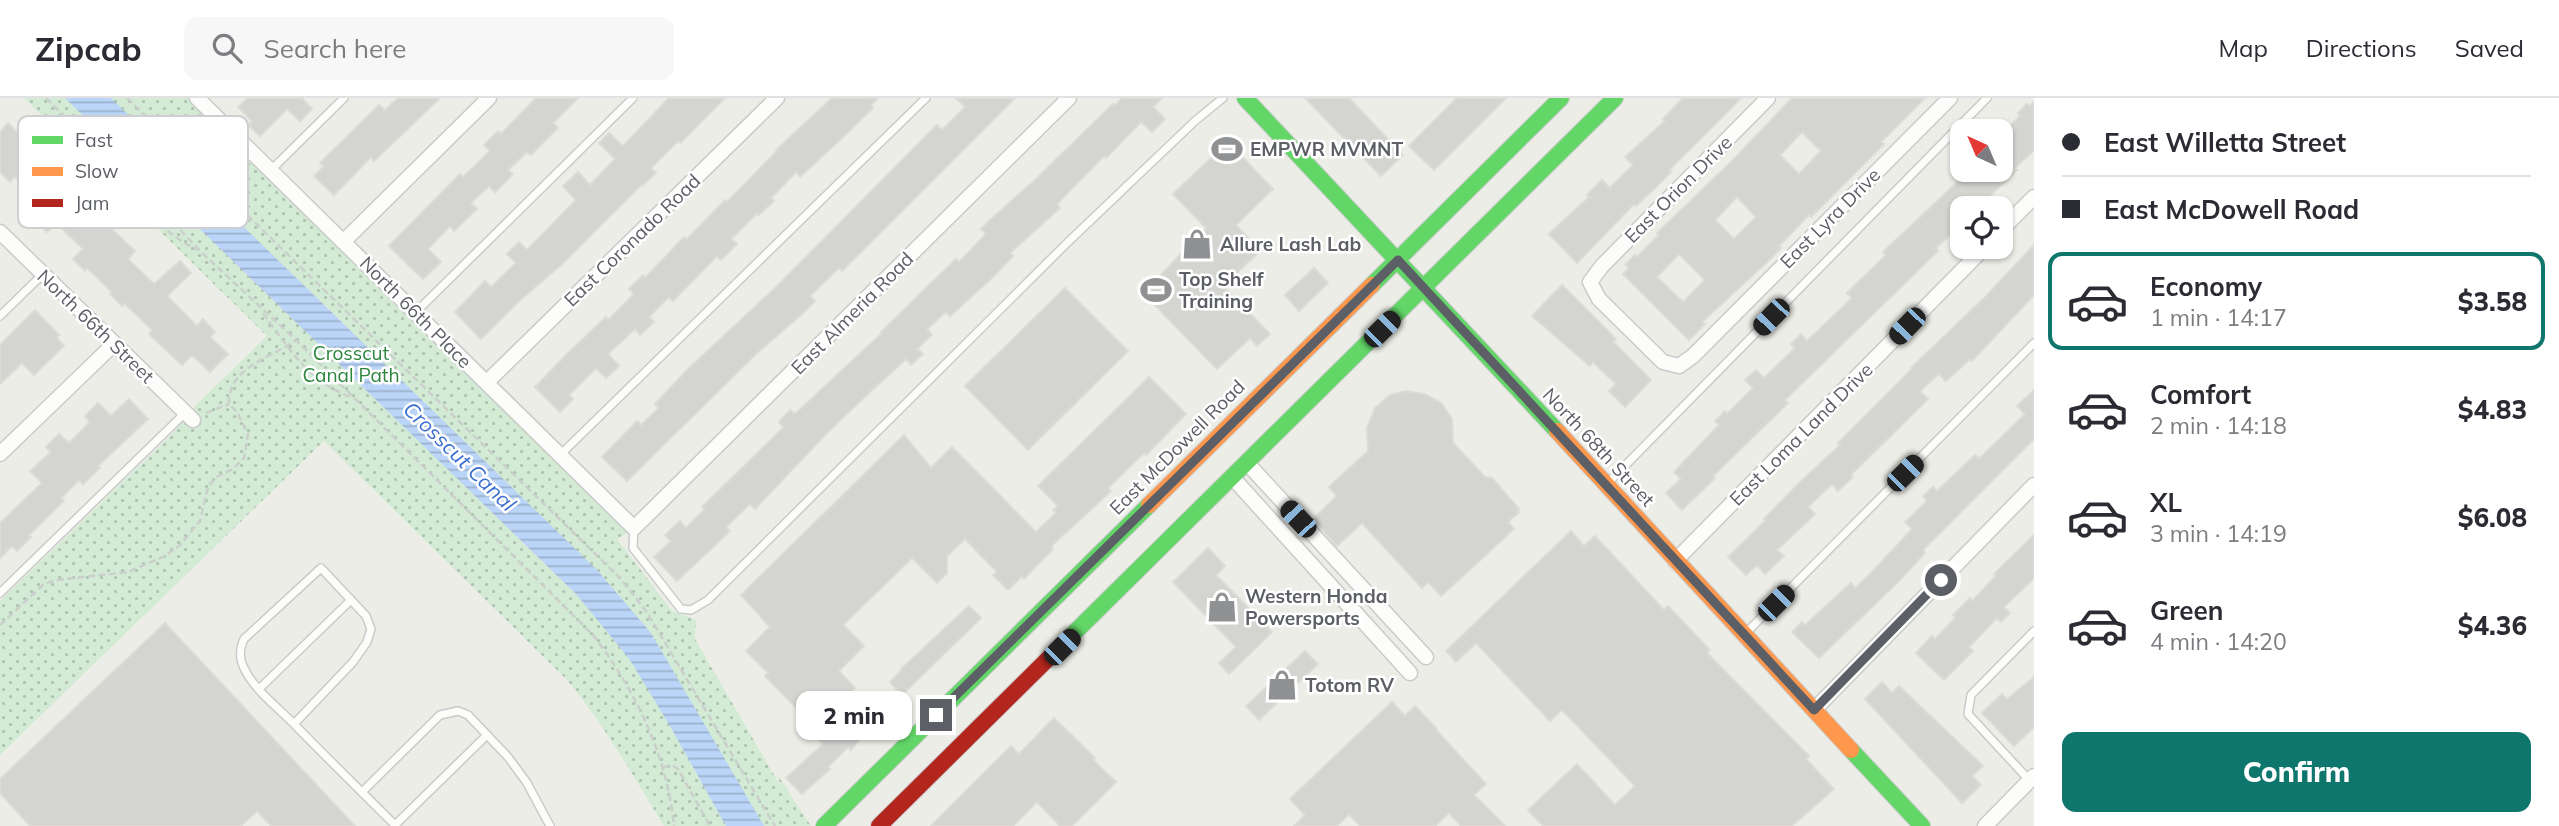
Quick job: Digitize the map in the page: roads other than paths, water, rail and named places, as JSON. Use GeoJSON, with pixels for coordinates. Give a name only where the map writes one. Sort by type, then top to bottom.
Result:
{"type":"FeatureCollection","features":[{"type":"Feature","properties":{"kind":"main road","name":"East McDowell Road"},"geometry":{"type":"LineString","coordinates":[[879,826],[1190,492],[1398,260],[1561,98]]}},
{"type":"Feature","properties":{"kind":"main road","name":"East McDowell Road"},"geometry":{"type":"LineString","coordinates":[[824,826],[1190,492],[1232,477],[1615,98]]}},
{"type":"Feature","properties":{"kind":"main road","name":"North 68th Street"},"geometry":{"type":"LineString","coordinates":[[1251,100],[1922,826]]}},
{"type":"Feature","properties":{"kind":"street"},"geometry":{"type":"LineString","coordinates":[[344,241],[489,98]]}},
{"type":"Feature","properties":{"kind":"street","name":"East Coronado Road"},"geometry":{"type":"LineString","coordinates":[[487,382],[777,98]]}},
{"type":"Feature","properties":{"kind":"street","name":"East Almeria Road"},"geometry":{"type":"LineString","coordinates":[[634,528],[1069,98]]}},
{"type":"Feature","properties":{"kind":"street","name":"East Orion Drive"},"geometry":{"type":"LineString","coordinates":[[1679,366],[1663,362],[1599,299],[1590,282],[1602,265],[1768,98]]}},
{"type":"Feature","properties":{"kind":"street","name":"East Lyra Drive"},"geometry":{"type":"LineString","coordinates":[[1679,366],[1693,356],[1950,98]]}},
{"type":"Feature","properties":{"kind":"street","name":"North 66th Place"},"geometry":{"type":"LineString","coordinates":[[199,99],[216,116]]}},
{"type":"Feature","properties":{"kind":"street","name":"North 66th Place"},"geometry":{"type":"LineString","coordinates":[[248,147],[634,528]]}},
{"type":"Feature","properties":{"kind":"street"},"geometry":{"type":"LineString","coordinates":[[2013,218],[2034,197]]}},
{"type":"Feature","properties":{"kind":"street","name":"North 66th Street"},"geometry":{"type":"LineString","coordinates":[[0,232],[189,416]]}},
{"type":"Feature","properties":{"kind":"street","name":"East Loma Land Drive"},"geometry":{"type":"LineString","coordinates":[[1675,561],[1973,259]]}},
{"type":"Feature","properties":{"kind":"street"},"geometry":{"type":"LineString","coordinates":[[0,454],[114,344]]}},
{"type":"Feature","properties":{"kind":"street"},"geometry":{"type":"LineString","coordinates":[[1247,463],[1426,657]]}},
{"type":"Feature","properties":{"kind":"street"},"geometry":{"type":"LineString","coordinates":[[1232,477],[1410,673]]}},
{"type":"Feature","properties":{"kind":"street"},"geometry":{"type":"LineString","coordinates":[[1814,710],[2034,485]]}},
{"type":"Feature","properties":{"kind":"street"},"geometry":{"type":"LineString","coordinates":[[1985,826],[2033,781]]}},
{"type":"Feature","properties":{"kind":"lane"},"geometry":{"type":"LineString","coordinates":[[271,170],[344,98]]}},
{"type":"Feature","properties":{"kind":"lane"},"geometry":{"type":"LineString","coordinates":[[416,312],[633,98]]}},
{"type":"Feature","properties":{"kind":"lane"},"geometry":{"type":"LineString","coordinates":[[560,455],[926,98]]}},
{"type":"Feature","properties":{"kind":"lane"},"geometry":{"type":"LineString","coordinates":[[634,528],[633,548],[681,609],[691,610],[708,600],[1076,235],[1195,121],[1223,98]]}},
{"type":"Feature","properties":{"kind":"lane"},"geometry":{"type":"LineString","coordinates":[[1605,485],[1987,98]]}},
{"type":"Feature","properties":{"kind":"lane"},"geometry":{"type":"LineString","coordinates":[[0,316],[43,274]]}},
{"type":"Feature","properties":{"kind":"lane"},"geometry":{"type":"LineString","coordinates":[[1744,635],[2034,343]]}},
{"type":"Feature","properties":{"kind":"lane"},"geometry":{"type":"LineString","coordinates":[[0,593],[189,416]]}},
{"type":"Feature","properties":{"kind":"lane"},"geometry":{"type":"LineString","coordinates":[[294,724],[353,662],[367,642],[371,629],[366,616],[321,568],[244,639],[240,659],[245,672],[259,690],[395,826],[487,735]]}},
{"type":"Feature","properties":{"kind":"lane"},"geometry":{"type":"LineString","coordinates":[[259,690],[351,600]]}},
{"type":"Feature","properties":{"kind":"lane"},"geometry":{"type":"LineString","coordinates":[[2033,781],[1968,714],[1971,695],[2034,631]]}},
{"type":"Feature","properties":{"kind":"lane"},"geometry":{"type":"LineString","coordinates":[[362,792],[440,715],[458,711],[468,715],[508,757],[527,783],[550,826]]}},
{"type":"Feature","properties":{"kind":"water"},"geometry":{"type":"Polygon","coordinates":[[[65,98],[111,98],[130,116],[84,116],[65,98]]]}},
{"type":"Feature","properties":{"kind":"water","name":"Crosscut Canal"},"geometry":{"type":"Polygon","coordinates":[[[199,228],[245,228],[597,570],[651,633],[764,826],[726,826],[630,660],[576,594],[199,228]]]}},
{"type":"Feature","properties":{"kind":"place","name":"EMPWR MVMNT"},"geometry":{"type":"Point","coordinates":[1227,149]}},
{"type":"Feature","properties":{"kind":"place","name":"Allure Lash Lab"},"geometry":{"type":"Point","coordinates":[1197,244]}},
{"type":"Feature","properties":{"kind":"place","name":"Top Shelf Training"},"geometry":{"type":"Point","coordinates":[1156,290]}},
{"type":"Feature","properties":{"kind":"place","name":"Western Honda Powersports"},"geometry":{"type":"Point","coordinates":[1222,607]}},
{"type":"Feature","properties":{"kind":"place","name":"Totom RV"},"geometry":{"type":"Point","coordinates":[1282,685]}},
{"type":"Feature","properties":{"kind":"park label","name":"Crosscut Canal Path"},"geometry":{"type":"Point","coordinates":[351,364]}}]}
